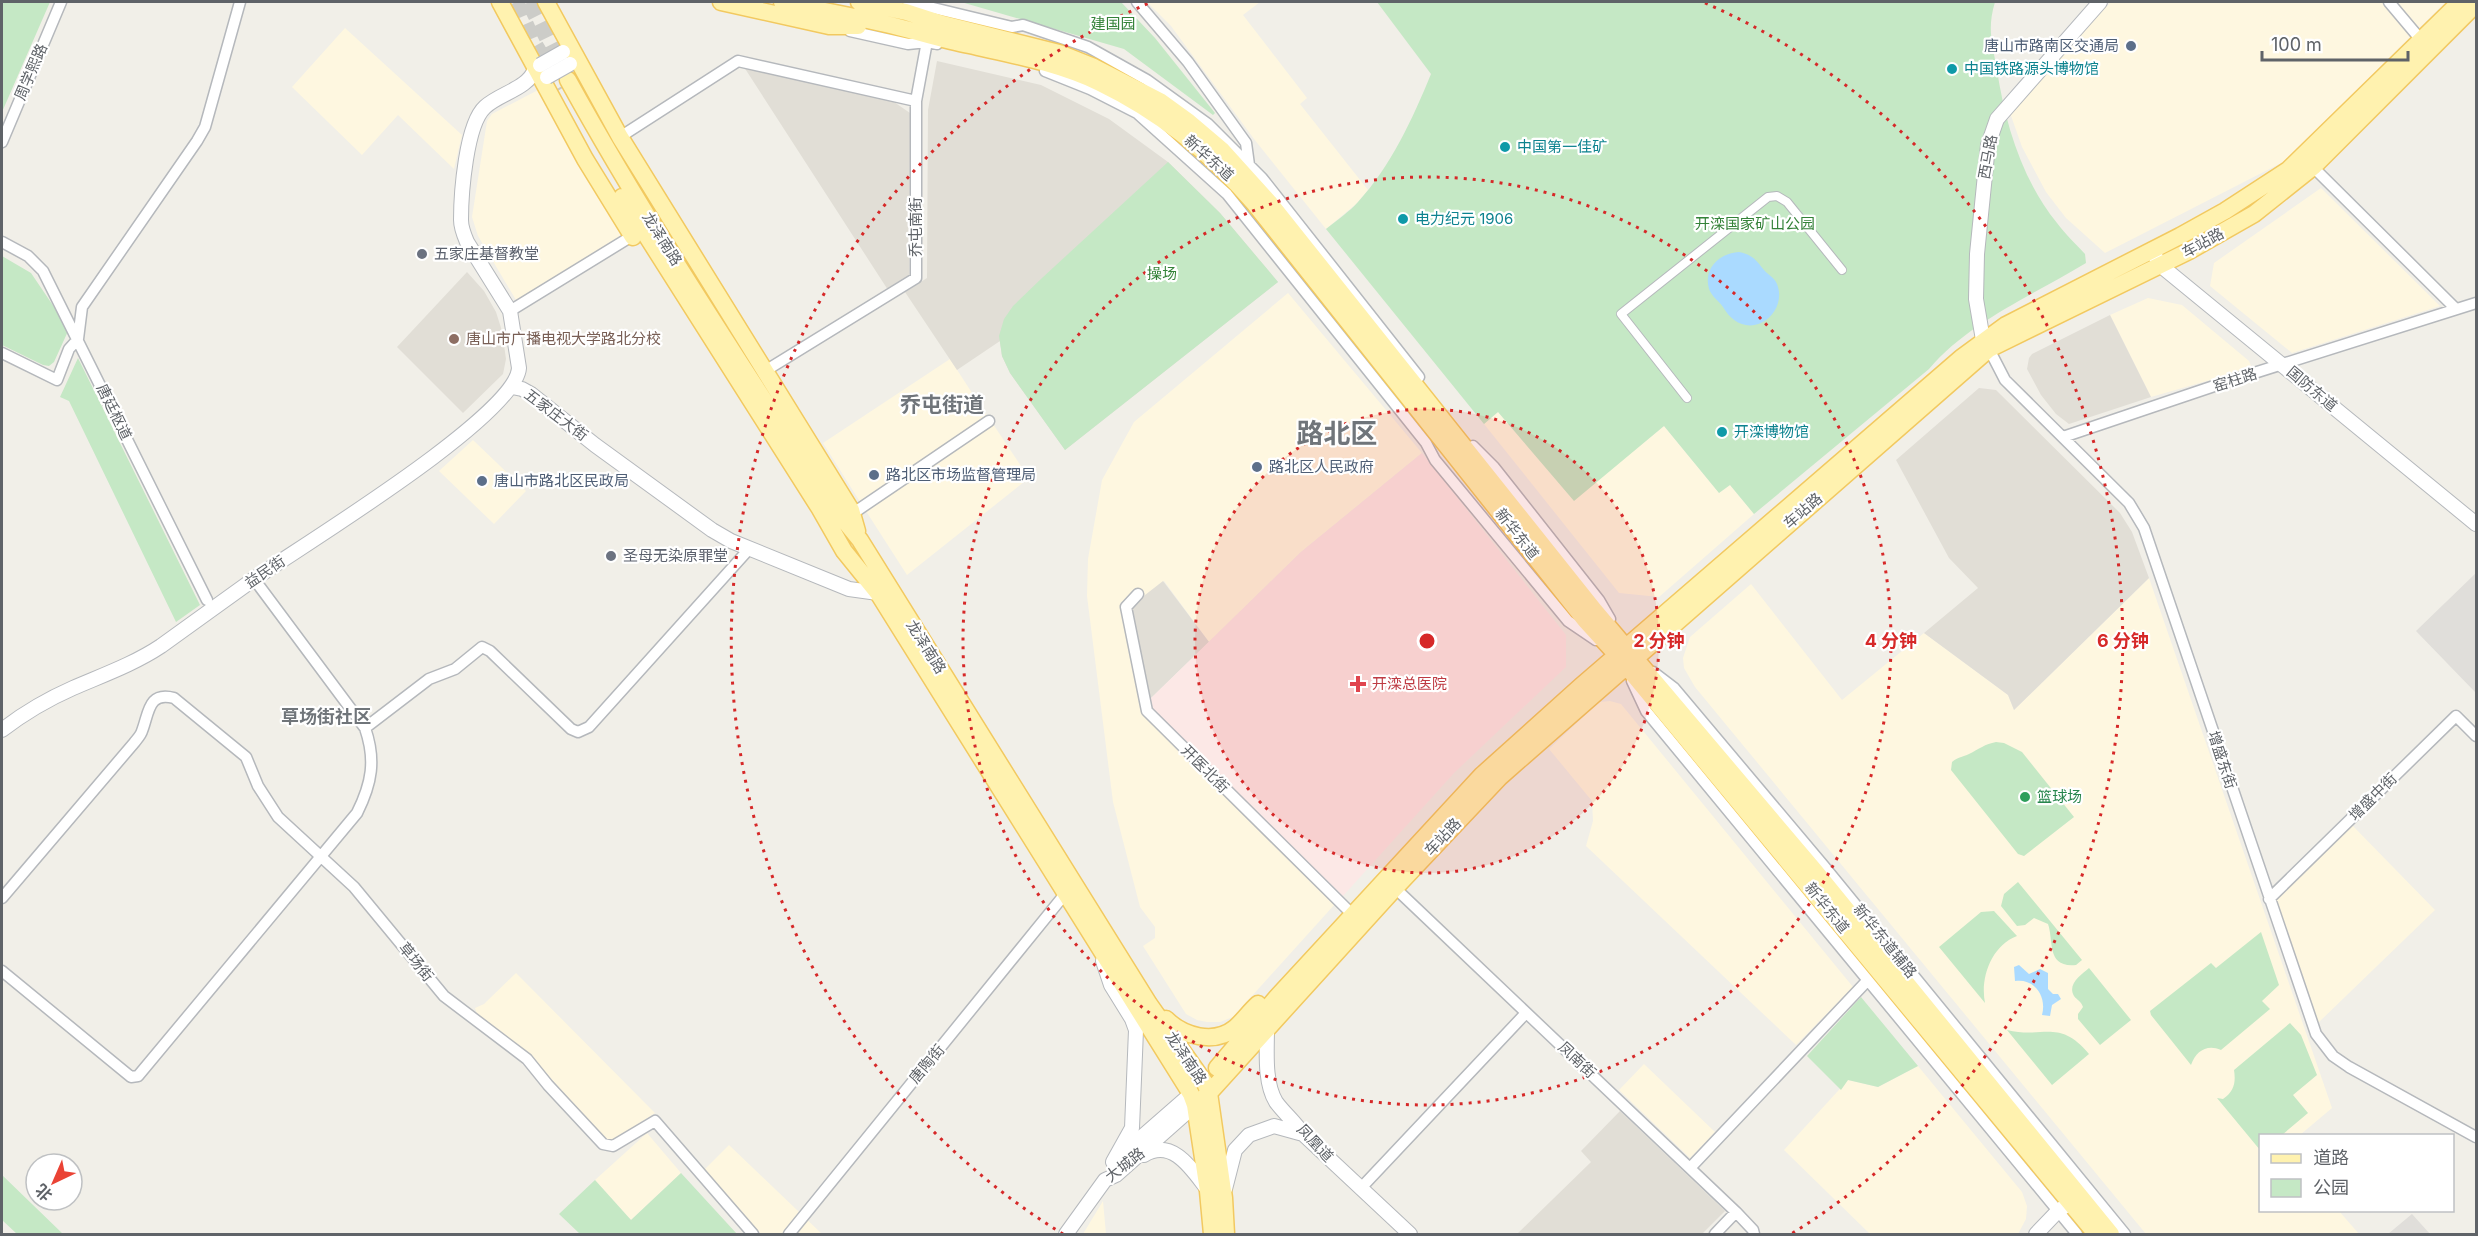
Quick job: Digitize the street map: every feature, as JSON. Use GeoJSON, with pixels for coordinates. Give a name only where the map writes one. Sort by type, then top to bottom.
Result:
{"type":"FeatureCollection","features":[{"type":"Feature","properties":{"kind":"main road"},"geometry":{"type":"LineString","coordinates":[[500,2],[585,159],[632,236],[821,531],[844,551]]}},
{"type":"Feature","properties":{"kind":"main road"},"geometry":{"type":"LineString","coordinates":[[546,2],[568,66],[620,137],[765,371],[852,514],[860,540]]}},
{"type":"Feature","properties":{"kind":"main road"},"geometry":{"type":"LineString","coordinates":[[722,2],[829,26],[898,27]]}},
{"type":"Feature","properties":{"kind":"main road","name":"新华东道"},"geometry":{"type":"LineString","coordinates":[[782,2],[898,27],[928,39],[1053,65],[1100,82],[1158,116],[1218,165],[1254,203],[1585,620],[1626,657]]}},
{"type":"Feature","properties":{"kind":"main road","name":"新华东道"},"geometry":{"type":"LineString","coordinates":[[859,2],[907,7],[943,24],[1059,53],[1094,67],[1160,101],[1249,170],[1626,657],[2074,1200],[2096,1234]]}},
{"type":"Feature","properties":{"kind":"main road"},"geometry":{"type":"LineString","coordinates":[[884,2],[907,7]]}},
{"type":"Feature","properties":{"kind":"main road","name":"车站路"},"geometry":{"type":"LineString","coordinates":[[1207,1088],[1277,997],[1482,775],[1626,657],[2006,325],[2225,211],[2288,170],[2460,2]]}},
{"type":"Feature","properties":{"kind":"main road","name":"车站路"},"geometry":{"type":"LineString","coordinates":[[1986,344],[2160,265],[2254,214],[2313,167],[2476,4]]}},
{"type":"Feature","properties":{"kind":"main road","name":"龙泽南路"},"geometry":{"type":"LineString","coordinates":[[568,66],[612,160],[650,221],[834,508],[860,540],[1149,1004],[1207,1088],[1216,1195],[1212,1234]]}},
{"type":"Feature","properties":{"kind":"main road","name":"龙泽南路"},"geometry":{"type":"LineString","coordinates":[[568,66],[642,230],[814,499],[844,551],[878,594],[1193,1099],[1226,1234]]}},
{"type":"Feature","properties":{"kind":"main road","name":"车站路"},"geometry":{"type":"LineString","coordinates":[[1193,1099],[1267,1028],[1500,777],[1626,657]]}},
{"type":"Feature","properties":{"kind":"main road"},"geometry":{"type":"LineString","coordinates":[[1149,1004],[1175,1028],[1184,1033],[1209,1036],[1234,1029],[1263,998],[1277,997]]}},
{"type":"Feature","properties":{"kind":"main road","name":"新华东道"},"geometry":{"type":"LineString","coordinates":[[2074,1200],[2111,1234]]}},
{"type":"Feature","properties":{"kind":"street","name":"周学熙路"},"geometry":{"type":"LineString","coordinates":[[2,142],[61,2]]}},
{"type":"Feature","properties":{"kind":"street"},"geometry":{"type":"LineString","coordinates":[[2,353],[57,380],[69,349],[78,339],[82,308],[205,127],[240,2]]}},
{"type":"Feature","properties":{"kind":"street"},"geometry":{"type":"LineString","coordinates":[[1137,2],[1188,62],[1246,143],[1249,170]]}},
{"type":"Feature","properties":{"kind":"street","name":"西马路"},"geometry":{"type":"LineString","coordinates":[[1986,344],[1976,299],[1977,254],[1988,144],[1997,119],[2100,2]]}},
{"type":"Feature","properties":{"kind":"street"},"geometry":{"type":"LineString","coordinates":[[2389,2],[2421,40]]}},
{"type":"Feature","properties":{"kind":"street"},"geometry":{"type":"LineString","coordinates":[[907,7],[941,6],[1012,27],[1023,25],[1088,47],[1178,100],[1208,124],[1249,170]]}},
{"type":"Feature","properties":{"kind":"street"},"geometry":{"type":"LineString","coordinates":[[829,26],[908,44],[928,39]]}},
{"type":"Feature","properties":{"kind":"street","name":"乔屯南街"},"geometry":{"type":"LineString","coordinates":[[765,371],[916,278],[916,101],[928,39]]}},
{"type":"Feature","properties":{"kind":"street"},"geometry":{"type":"LineString","coordinates":[[620,137],[738,61],[916,101]]}},
{"type":"Feature","properties":{"kind":"street","name":"五家庄大街"},"geometry":{"type":"LineString","coordinates":[[568,66],[539,74],[482,110],[476,118],[465,170],[462,231],[510,311],[519,368],[512,387],[531,394],[595,445],[712,530],[849,589],[878,594]]}},
{"type":"Feature","properties":{"kind":"street"},"geometry":{"type":"LineString","coordinates":[[2313,167],[2456,309]]}},
{"type":"Feature","properties":{"kind":"street"},"geometry":{"type":"LineString","coordinates":[[1687,398],[1621,314],[1768,197],[1777,196],[1787,202],[1842,270]]}},
{"type":"Feature","properties":{"kind":"street"},"geometry":{"type":"LineString","coordinates":[[510,311],[632,236]]}},
{"type":"Feature","properties":{"kind":"street","name":"唐廷枢道"},"geometry":{"type":"LineString","coordinates":[[2,242],[38,264],[78,339],[207,600]]}},
{"type":"Feature","properties":{"kind":"street","name":"国防东道"},"geometry":{"type":"LineString","coordinates":[[2152,250],[2160,265],[2476,524]]}},
{"type":"Feature","properties":{"kind":"street","name":"窑柱路"},"geometry":{"type":"LineString","coordinates":[[2063,437],[2476,303]]}},
{"type":"Feature","properties":{"kind":"street","name":"增盛东街"},"geometry":{"type":"LineString","coordinates":[[1986,344],[2005,380],[2129,503],[2144,528],[2305,1006],[2322,1044],[2333,1056],[2349,1067],[2476,1137]]}},
{"type":"Feature","properties":{"kind":"street","name":"益民街"},"geometry":{"type":"LineString","coordinates":[[2,730],[25,712],[148,655],[455,441],[512,387]]}},
{"type":"Feature","properties":{"kind":"street"},"geometry":{"type":"LineString","coordinates":[[852,514],[988,421]]}},
{"type":"Feature","properties":{"kind":"street"},"geometry":{"type":"LineString","coordinates":[[365,728],[429,679],[455,669],[482,647],[490,651],[571,729],[579,732],[590,727],[750,548]]}},
{"type":"Feature","properties":{"kind":"street"},"geometry":{"type":"LineString","coordinates":[[2,971],[131,1077],[138,1077],[357,813],[367,793],[372,749],[365,728],[254,579]]}},
{"type":"Feature","properties":{"kind":"street","name":"开医北街"},"geometry":{"type":"LineString","coordinates":[[1138,594],[1126,607],[1147,711],[1352,915]]}},
{"type":"Feature","properties":{"kind":"street","name":"新华东道辅路"},"geometry":{"type":"LineString","coordinates":[[1626,657],[1646,711],[1867,981],[2074,1200],[2125,1234]]}},
{"type":"Feature","properties":{"kind":"street","name":"新华东道辅路"},"geometry":{"type":"LineString","coordinates":[[1626,657],[1674,688],[1823,865],[2074,1200],[2077,1234]]}},
{"type":"Feature","properties":{"kind":"street"},"geometry":{"type":"LineString","coordinates":[[2,898],[134,743],[142,732],[151,704],[165,696],[174,698],[186,706],[246,757],[258,786],[278,817],[321,857]]}},
{"type":"Feature","properties":{"kind":"street","name":"增盛中街"},"geometry":{"type":"LineString","coordinates":[[2269,899],[2456,716],[2476,736]]}},
{"type":"Feature","properties":{"kind":"street","name":"草场街"},"geometry":{"type":"LineString","coordinates":[[321,857],[354,887],[444,996],[527,1059],[603,1144],[613,1146],[655,1121],[753,1234]]}},
{"type":"Feature","properties":{"kind":"street","name":"凤南街"},"geometry":{"type":"LineString","coordinates":[[1395,888],[1736,1212],[1754,1234]]}},
{"type":"Feature","properties":{"kind":"street","name":"唐陶街"},"geometry":{"type":"LineString","coordinates":[[789,1234],[1065,894]]}},
{"type":"Feature","properties":{"kind":"street"},"geometry":{"type":"LineString","coordinates":[[1100,950],[1111,985],[1136,1030],[1132,1128],[1111,1172]]}},
{"type":"Feature","properties":{"kind":"street"},"geometry":{"type":"LineString","coordinates":[[1690,1168],[1867,981]]}},
{"type":"Feature","properties":{"kind":"street"},"geometry":{"type":"LineString","coordinates":[[1361,1188],[1526,1013]]}},
{"type":"Feature","properties":{"kind":"street","name":"凤凰道"},"geometry":{"type":"LineString","coordinates":[[1267,1028],[1267,1058],[1272,1093],[1278,1104],[1294,1120],[1303,1134],[1410,1234]]}},
{"type":"Feature","properties":{"kind":"street"},"geometry":{"type":"LineString","coordinates":[[1111,1172],[1193,1099]]}},
{"type":"Feature","properties":{"kind":"street"},"geometry":{"type":"LineString","coordinates":[[1111,1172],[1125,1171],[1146,1153],[1158,1149],[1170,1151],[1190,1166],[1216,1195],[1235,1150],[1244,1139],[1260,1130],[1274,1126],[1303,1134]]}},
{"type":"Feature","properties":{"kind":"street","name":"大城路"},"geometry":{"type":"LineString","coordinates":[[1066,1234],[1111,1172]]}},
{"type":"Feature","properties":{"kind":"street"},"geometry":{"type":"LineString","coordinates":[[2036,1234],[2074,1200]]}},
{"type":"Feature","properties":{"kind":"street"},"geometry":{"type":"LineString","coordinates":[[1715,1234],[1736,1212]]}},
{"type":"Feature","properties":{"kind":"shaded area"},"geometry":{"type":"Polygon","coordinates":[[[1147,2],[1260,2],[1243,15],[1307,98],[1300,104],[1368,190],[1356,204],[1326,229],[1254,139],[1171,26],[1147,2]]]}},
{"type":"Feature","properties":{"kind":"shaded area"},"geometry":{"type":"Polygon","coordinates":[[[2111,2],[2385,2],[2413,34],[2289,159],[2105,253],[2066,218],[2046,192],[2022,147],[2009,110],[2111,2]]]}},
{"type":"Feature","properties":{"kind":"shaded area"},"geometry":{"type":"Polygon","coordinates":[[[2392,2],[2446,2],[2416,31],[2392,2]]]}},
{"type":"Feature","properties":{"kind":"shaded area"},"geometry":{"type":"Polygon","coordinates":[[[345,28],[462,135],[454,169],[398,115],[362,155],[292,87],[345,28]]]}},
{"type":"Feature","properties":{"kind":"shaded area"},"geometry":{"type":"Polygon","coordinates":[[[937,61],[1041,85],[1109,119],[1168,162],[1220,213],[1278,282],[1065,450],[1010,373],[1002,356],[1000,341],[957,370],[905,292],[927,278],[928,110],[937,61]]]}},
{"type":"Feature","properties":{"kind":"shaded area"},"geometry":{"type":"Polygon","coordinates":[[[744,67],[894,102],[910,113],[909,276],[888,290],[744,67]]]}},
{"type":"Feature","properties":{"kind":"shaded area"},"geometry":{"type":"Polygon","coordinates":[[[538,90],[622,237],[516,300],[478,236],[472,217],[487,121],[492,114],[538,90]]]}},
{"type":"Feature","properties":{"kind":"shaded area"},"geometry":{"type":"Polygon","coordinates":[[[2321,188],[2440,306],[2292,353],[2210,286],[2214,263],[2321,188]]]}},
{"type":"Feature","properties":{"kind":"shaded area","name":"唐山市广播电视大学路北分校"},"geometry":{"type":"Polygon","coordinates":[[[467,272],[484,291],[496,312],[502,331],[506,359],[503,374],[463,413],[397,347],[467,272]]]}},
{"type":"Feature","properties":{"kind":"shaded area"},"geometry":{"type":"Polygon","coordinates":[[[1288,293],[1422,453],[1301,552],[1209,642],[1164,581],[1131,606],[1129,597],[1120,603],[1143,714],[1335,904],[1233,1017],[1220,1022],[1207,1022],[1186,1014],[1143,946],[1155,938],[1155,927],[1140,907],[1113,802],[1087,596],[1088,559],[1102,480],[1134,422],[1288,293]]]}},
{"type":"Feature","properties":{"kind":"shaded area"},"geometry":{"type":"Polygon","coordinates":[[[2148,298],[2182,305],[2249,361],[2252,368],[2151,397],[2110,315],[2148,298]]]}},
{"type":"Feature","properties":{"kind":"shaded area"},"geometry":{"type":"Polygon","coordinates":[[[2110,315],[2151,397],[2069,424],[2056,414],[2041,395],[2027,369],[2029,358],[2032,354],[2110,315]]]}},
{"type":"Feature","properties":{"kind":"shaded area","name":"路北区市场监督管理局"},"geometry":{"type":"Polygon","coordinates":[[[950,359],[989,419],[862,505],[823,443],[950,359]]]}},
{"type":"Feature","properties":{"kind":"shaded area"},"geometry":{"type":"Polygon","coordinates":[[[1979,388],[1996,390],[2120,513],[2132,532],[2149,578],[2014,710],[2008,695],[1924,633],[1978,588],[1949,558],[1896,460],[1979,388]]]}},
{"type":"Feature","properties":{"kind":"shaded area"},"geometry":{"type":"Polygon","coordinates":[[[1498,412],[1574,500],[1664,426],[1719,493],[1730,485],[1754,514],[1659,597],[1619,593],[1484,424],[1498,412]]]}},
{"type":"Feature","properties":{"kind":"shaded area"},"geometry":{"type":"Polygon","coordinates":[[[991,421],[1029,478],[907,575],[864,508],[991,421]]]}},
{"type":"Feature","properties":{"kind":"shaded area","name":"唐山市路北区民政局"},"geometry":{"type":"Polygon","coordinates":[[[473,440],[526,491],[494,524],[439,471],[473,440]]]}},
{"type":"Feature","properties":{"kind":"shaded area","name":"开滦总医院"},"geometry":{"type":"Polygon","coordinates":[[[1422,453],[1566,635],[1566,667],[1454,773],[1343,896],[1151,711],[1149,700],[1301,552],[1422,453]]]}},
{"type":"Feature","properties":{"kind":"shaded area"},"geometry":{"type":"Polygon","coordinates":[[[2476,573],[2476,693],[2416,631],[2476,573]]]}},
{"type":"Feature","properties":{"kind":"shaded area"},"geometry":{"type":"Polygon","coordinates":[[[2149,578],[2332,1108],[2301,1134],[2259,1134],[2259,1212],[2340,1212],[2359,1234],[2146,1234],[1695,687],[1684,668],[1683,658],[1690,637],[1751,584],[1842,700],[1924,633],[2008,695],[2014,710],[2149,578]]]}},
{"type":"Feature","properties":{"kind":"shaded area"},"geometry":{"type":"Polygon","coordinates":[[[1163,581],[1209,642],[1149,700],[1131,606],[1163,581]]]}},
{"type":"Feature","properties":{"kind":"shaded area"},"geometry":{"type":"Polygon","coordinates":[[[1610,701],[1621,704],[1853,987],[1796,1045],[1586,846],[1593,821],[1592,801],[1549,749],[1599,702],[1610,701]]]}},
{"type":"Feature","properties":{"kind":"shaded area"},"geometry":{"type":"Polygon","coordinates":[[[2350,823],[2435,910],[2317,1024],[2274,899],[2350,823]]]}},
{"type":"Feature","properties":{"kind":"shaded area"},"geometry":{"type":"Polygon","coordinates":[[[516,973],[655,1113],[612,1141],[604,1138],[540,1066],[477,1014],[475,1008],[484,1004],[516,973]]]}},
{"type":"Feature","properties":{"kind":"shaded area"},"geometry":{"type":"Polygon","coordinates":[[[1644,1064],[1715,1132],[1690,1158],[1619,1090],[1644,1064]]]}},
{"type":"Feature","properties":{"kind":"shaded area"},"geometry":{"type":"Polygon","coordinates":[[[1918,1066],[2022,1192],[2027,1206],[2026,1219],[2018,1234],[1870,1234],[1784,1150],[1848,1080],[1878,1087],[1918,1066]]]}},
{"type":"Feature","properties":{"kind":"shaded area"},"geometry":{"type":"Polygon","coordinates":[[[1620,1111],[1725,1211],[1702,1234],[1517,1234],[1591,1162],[1581,1151],[1620,1111]]]}},
{"type":"Feature","properties":{"kind":"shaded area"},"geometry":{"type":"Polygon","coordinates":[[[647,1133],[681,1173],[631,1220],[595,1180],[647,1133]]]}},
{"type":"Feature","properties":{"kind":"shaded area"},"geometry":{"type":"Polygon","coordinates":[[[729,1145],[822,1234],[761,1234],[704,1170],[729,1145]]]}},
{"type":"Feature","properties":{"kind":"shaded area"},"geometry":{"type":"Polygon","coordinates":[[[1103,1201],[1106,1234],[1083,1234],[1103,1201]]]}},
{"type":"Feature","properties":{"kind":"shaded area"},"geometry":{"type":"Polygon","coordinates":[[[2412,1214],[2430,1234],[2388,1234],[2412,1214]]]}},
{"type":"Feature","properties":{"kind":"green space"},"geometry":{"type":"Polygon","coordinates":[[[2,2],[50,2],[2,112],[2,2]]]}},
{"type":"Feature","properties":{"kind":"green space","name":"建国园"},"geometry":{"type":"Polygon","coordinates":[[[961,2],[1121,2],[1155,38],[1215,113],[1213,115],[1124,49],[961,2]]]}},
{"type":"Feature","properties":{"kind":"green space","name":"开滦国家矿山公园"},"geometry":{"type":"Polygon","coordinates":[[[1377,2],[1995,2],[1991,20],[1992,43],[2010,130],[2034,188],[2063,231],[2085,254],[2086,263],[2003,310],[1963,337],[1929,369],[1754,514],[1730,485],[1719,493],[1664,426],[1574,501],[1498,412],[1484,424],[1326,229],[1354,206],[1381,173],[1409,124],[1431,74],[1377,2]]]}},
{"type":"Feature","properties":{"kind":"green space","name":"操场"},"geometry":{"type":"Polygon","coordinates":[[[1168,162],[1220,213],[1278,282],[1065,450],[1010,373],[1002,356],[999,336],[1004,319],[1013,306],[1042,278],[1168,162]]]}},
{"type":"Feature","properties":{"kind":"green space"},"geometry":{"type":"Polygon","coordinates":[[[2,256],[31,273],[69,329],[54,362],[49,366],[2,345],[2,256]]]}},
{"type":"Feature","properties":{"kind":"green space"},"geometry":{"type":"Polygon","coordinates":[[[78,358],[200,605],[176,622],[69,401],[60,397],[78,358]]]}},
{"type":"Feature","properties":{"kind":"green space"},"geometry":{"type":"Polygon","coordinates":[[[1996,742],[2004,743],[2022,752],[2074,817],[2024,856],[2018,854],[1951,770],[1954,760],[1996,742]]]}},
{"type":"Feature","properties":{"kind":"green space"},"geometry":{"type":"Polygon","coordinates":[[[2018,882],[2082,960],[2076,965],[2066,965],[2056,958],[2048,924],[2034,918],[2025,925],[2017,926],[2001,906],[2004,894],[2018,882]]]}},
{"type":"Feature","properties":{"kind":"green space"},"geometry":{"type":"Polygon","coordinates":[[[1994,911],[2017,936],[2000,947],[1989,964],[1984,983],[1985,1003],[1939,947],[1981,912],[1994,911]]]}},
{"type":"Feature","properties":{"kind":"green space"},"geometry":{"type":"Polygon","coordinates":[[[2261,932],[2279,985],[2262,1001],[2270,1009],[2221,1050],[2207,1048],[2203,1050],[2191,1065],[2150,1011],[2211,963],[2216,968],[2261,932]]]}},
{"type":"Feature","properties":{"kind":"green space"},"geometry":{"type":"Polygon","coordinates":[[[2089,968],[2131,1020],[2100,1045],[2078,1019],[2078,1014],[2083,1007],[2072,992],[2076,980],[2089,968]]]}},
{"type":"Feature","properties":{"kind":"green space"},"geometry":{"type":"Polygon","coordinates":[[[1861,997],[1918,1066],[1878,1087],[1848,1080],[1841,1090],[1807,1056],[1861,997]]]}},
{"type":"Feature","properties":{"kind":"green space"},"geometry":{"type":"Polygon","coordinates":[[[2290,1023],[2301,1035],[2317,1075],[2293,1095],[2308,1113],[2283,1134],[2259,1134],[2259,1149],[2217,1098],[2223,1099],[2232,1090],[2235,1079],[2234,1070],[2290,1023]]]}},
{"type":"Feature","properties":{"kind":"green space"},"geometry":{"type":"Polygon","coordinates":[[[2007,1030],[2059,1033],[2069,1036],[2089,1054],[2052,1085],[2007,1030]]]}},
{"type":"Feature","properties":{"kind":"green space"},"geometry":{"type":"Polygon","coordinates":[[[681,1173],[737,1234],[580,1234],[559,1214],[595,1180],[631,1220],[681,1173]]]}},
{"type":"Feature","properties":{"kind":"green space"},"geometry":{"type":"Polygon","coordinates":[[[2,1175],[24,1196],[24,1212],[40,1212],[63,1234],[17,1234],[2,1220],[2,1175]]]}},
{"type":"Feature","properties":{"kind":"water"},"geometry":{"type":"Polygon","coordinates":[[[1739,252],[1751,256],[1774,280],[1779,290],[1779,301],[1774,312],[1766,320],[1755,325],[1744,325],[1734,320],[1709,289],[1708,274],[1715,263],[1725,255],[1739,252]]]}},
{"type":"Feature","properties":{"kind":"water"},"geometry":{"type":"Polygon","coordinates":[[[2019,965],[2029,974],[2040,969],[2048,973],[2048,989],[2053,994],[2058,994],[2061,999],[2052,1005],[2050,1016],[2042,1015],[2043,1002],[2034,986],[2015,981],[2014,967],[2019,965]]]}},
{"type":"Feature","properties":{"kind":"tunnel"},"geometry":{"type":"LineString","coordinates":[[516,2],[534,43],[561,89]]}},
{"type":"Feature","properties":{"kind":"tunnel"},"geometry":{"type":"LineString","coordinates":[[529,2],[562,68]]}},
{"type":"Feature","properties":{"kind":"place","name":"唐山市路南区交通局"},"geometry":{"type":"Point","coordinates":[2131,46]}},
{"type":"Feature","properties":{"kind":"place","name":"中国铁路源头博物馆"},"geometry":{"type":"Point","coordinates":[1952,69]}},
{"type":"Feature","properties":{"kind":"place","name":"中国第一佳矿"},"geometry":{"type":"Point","coordinates":[1505,147]}},
{"type":"Feature","properties":{"kind":"place","name":"电力纪元 1906"},"geometry":{"type":"Point","coordinates":[1403,219]}},
{"type":"Feature","properties":{"kind":"place","name":"五家庄基督教堂"},"geometry":{"type":"Point","coordinates":[422,254]}},
{"type":"Feature","properties":{"kind":"place","name":"唐山市广播电视大学路北分校"},"geometry":{"type":"Point","coordinates":[454,339]}},
{"type":"Feature","properties":{"kind":"place","name":"开滦博物馆"},"geometry":{"type":"Point","coordinates":[1722,432]}},
{"type":"Feature","properties":{"kind":"place","name":"路北区人民政府"},"geometry":{"type":"Point","coordinates":[1257,467]}},
{"type":"Feature","properties":{"kind":"place","name":"路北区市场监督管理局"},"geometry":{"type":"Point","coordinates":[874,475]}},
{"type":"Feature","properties":{"kind":"place","name":"唐山市路北区民政局"},"geometry":{"type":"Point","coordinates":[482,481]}},
{"type":"Feature","properties":{"kind":"place","name":"圣母无染原罪堂"},"geometry":{"type":"Point","coordinates":[611,556]}},
{"type":"Feature","properties":{"kind":"place","name":"开滦总医院"},"geometry":{"type":"Point","coordinates":[1358,684]}},
{"type":"Feature","properties":{"kind":"place","name":"篮球场"},"geometry":{"type":"Point","coordinates":[2025,797]}},
{"type":"Feature","properties":{"kind":"district","name":"乔屯街道"},"geometry":{"type":"Point","coordinates":[942,405]}},
{"type":"Feature","properties":{"kind":"district","name":"路北区"},"geometry":{"type":"Point","coordinates":[1337,434]}},
{"type":"Feature","properties":{"kind":"district","name":"草场街社区"},"geometry":{"type":"Point","coordinates":[326,717]}}]}
